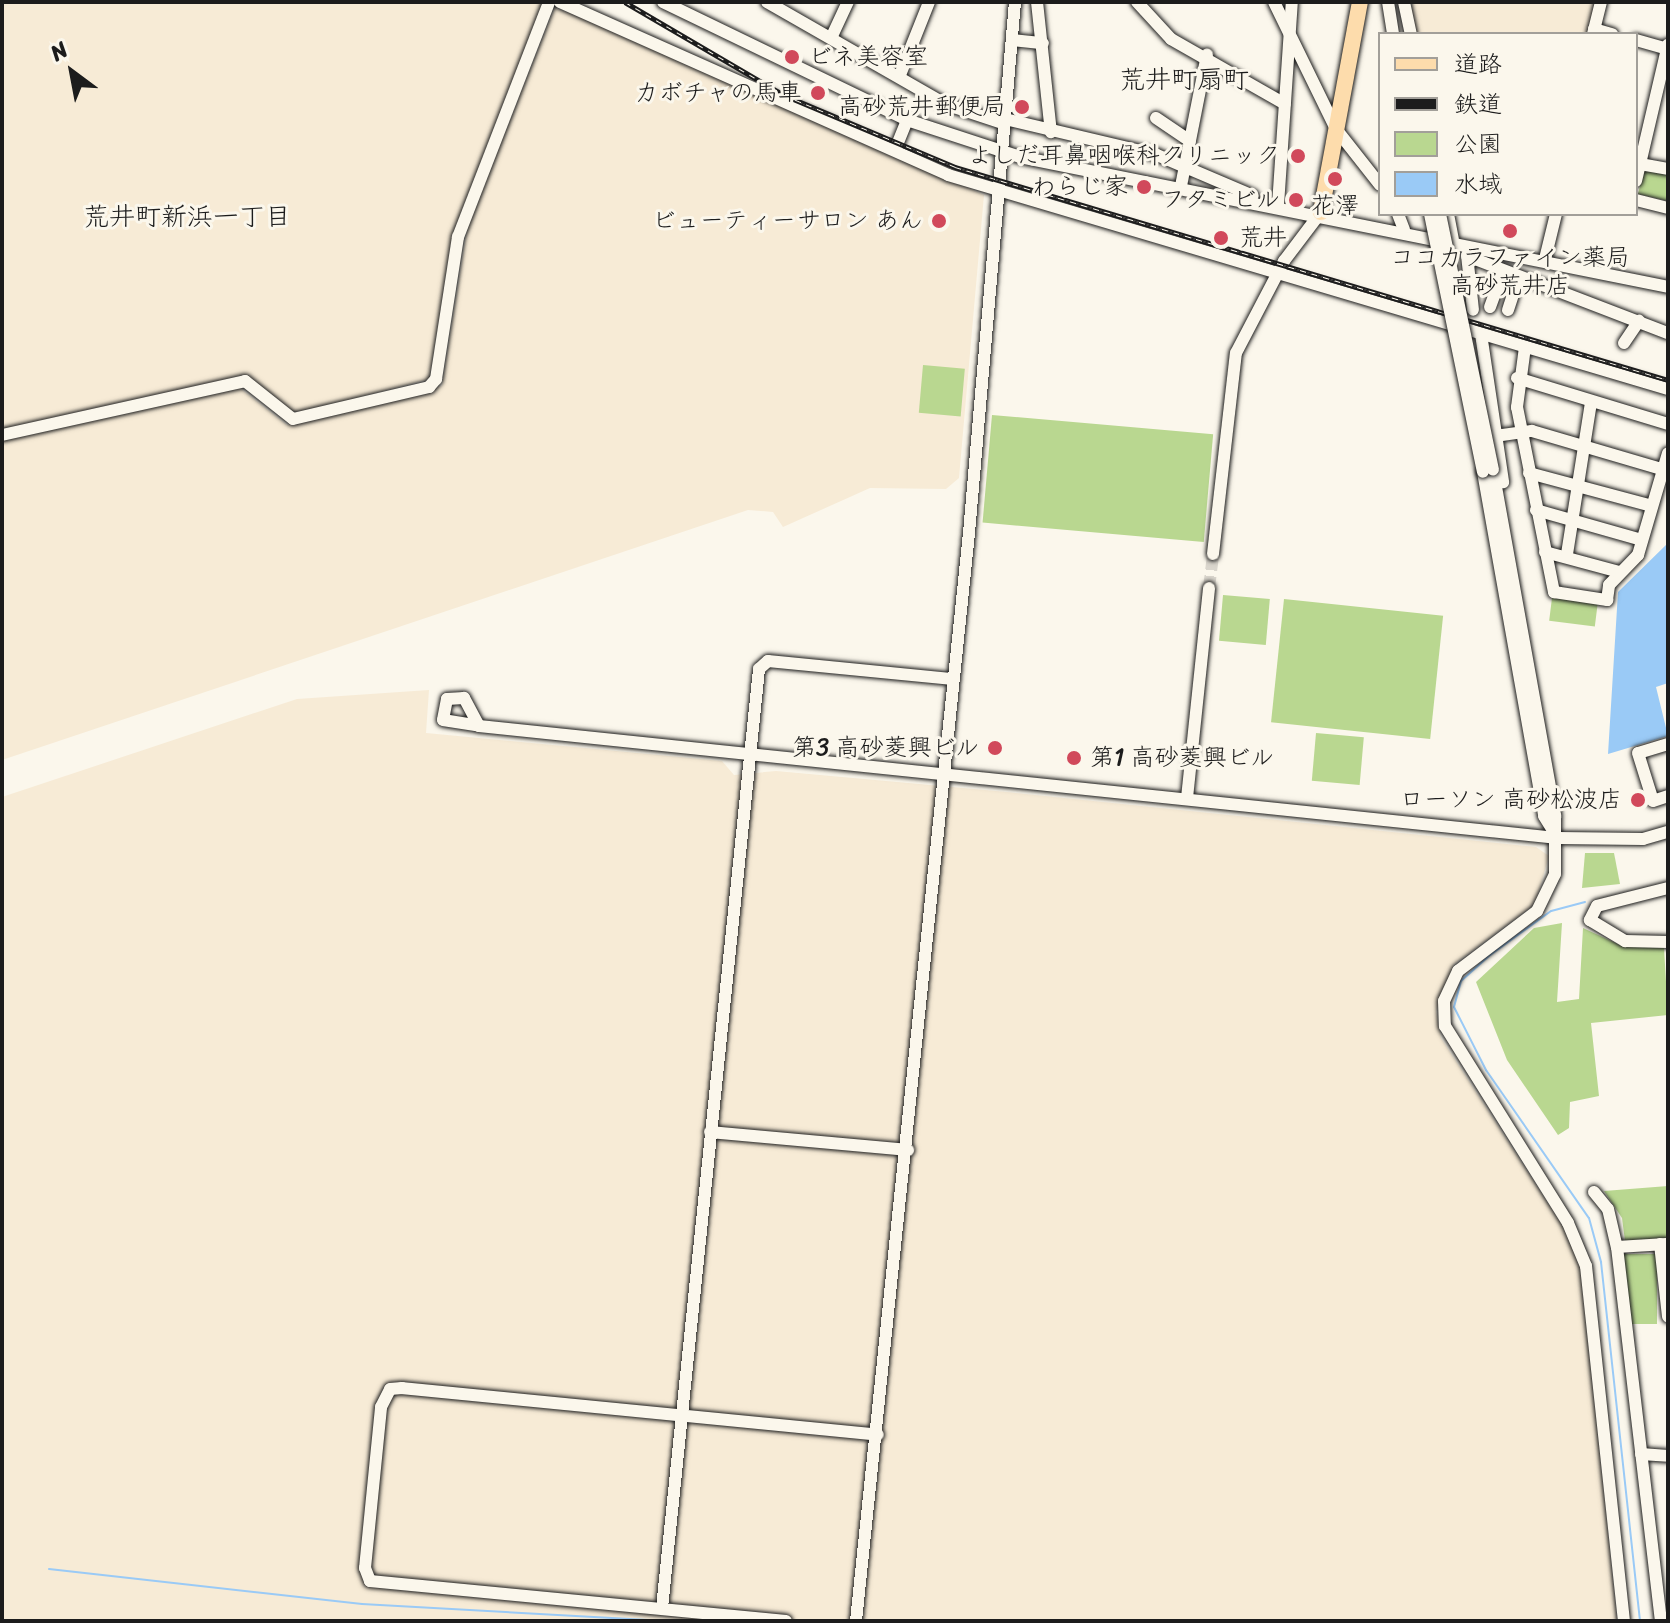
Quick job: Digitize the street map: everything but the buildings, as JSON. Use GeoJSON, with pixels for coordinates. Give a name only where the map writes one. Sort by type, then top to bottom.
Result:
{"type":"FeatureCollection","features":[{"type":"Feature","properties":{"kind":"main road"},"geometry":{"type":"LineString","coordinates":[[1321,212],[1360,2]]}},
{"type":"Feature","properties":{"kind":"street"},"geometry":{"type":"LineString","coordinates":[[2,435],[245,381],[293,419],[429,387],[436,379],[458,237],[549,2]]}},
{"type":"Feature","properties":{"kind":"street"},"geometry":{"type":"LineString","coordinates":[[560,2],[895,150],[999,191],[1668,389]]}},
{"type":"Feature","properties":{"kind":"street"},"geometry":{"type":"LineString","coordinates":[[663,2],[907,120],[1003,152],[1321,212],[1668,287]]}},
{"type":"Feature","properties":{"kind":"street"},"geometry":{"type":"LineString","coordinates":[[767,2],[832,36],[945,104],[1005,122],[1185,163],[1272,204]]}},
{"type":"Feature","properties":{"kind":"street"},"geometry":{"type":"LineString","coordinates":[[792,15],[800,2]]}},
{"type":"Feature","properties":{"kind":"street"},"geometry":{"type":"LineString","coordinates":[[832,36],[848,2]]}},
{"type":"Feature","properties":{"kind":"street"},"geometry":{"type":"LineString","coordinates":[[856,1621],[945,776],[1015,2]]}},
{"type":"Feature","properties":{"kind":"street"},"geometry":{"type":"LineString","coordinates":[[1037,2],[1051,132]]}},
{"type":"Feature","properties":{"kind":"street"},"geometry":{"type":"LineString","coordinates":[[1137,2],[1171,39],[1207,55],[1285,104]]}},
{"type":"Feature","properties":{"kind":"street"},"geometry":{"type":"LineString","coordinates":[[1274,2],[1336,129],[1378,182]]}},
{"type":"Feature","properties":{"kind":"street"},"geometry":{"type":"LineString","coordinates":[[1272,204],[1285,104],[1292,2]]}},
{"type":"Feature","properties":{"kind":"street"},"geometry":{"type":"LineString","coordinates":[[1388,2],[1393,32]]}},
{"type":"Feature","properties":{"kind":"street"},"geometry":{"type":"LineString","coordinates":[[1401,2],[1403,32]]}},
{"type":"Feature","properties":{"kind":"street"},"geometry":{"type":"LineString","coordinates":[[1401,2],[1410,32]]}},
{"type":"Feature","properties":{"kind":"street"},"geometry":{"type":"LineString","coordinates":[[1593,32],[1601,2]]}},
{"type":"Feature","properties":{"kind":"street"},"geometry":{"type":"LineString","coordinates":[[900,75],[923,8]]}},
{"type":"Feature","properties":{"kind":"street"},"geometry":{"type":"LineString","coordinates":[[1012,40],[1043,43]]}},
{"type":"Feature","properties":{"kind":"street"},"geometry":{"type":"LineString","coordinates":[[1638,40],[1668,48],[1638,172]]}},
{"type":"Feature","properties":{"kind":"street"},"geometry":{"type":"LineString","coordinates":[[1181,186],[1207,55]]}},
{"type":"Feature","properties":{"kind":"street"},"geometry":{"type":"LineString","coordinates":[[1156,118],[1190,141]]}},
{"type":"Feature","properties":{"kind":"street"},"geometry":{"type":"LineString","coordinates":[[895,150],[907,120]]}},
{"type":"Feature","properties":{"kind":"street"},"geometry":{"type":"LineString","coordinates":[[1640,164],[1667,165]]}},
{"type":"Feature","properties":{"kind":"street"},"geometry":{"type":"LineString","coordinates":[[1638,200],[1668,208]]}},
{"type":"Feature","properties":{"kind":"street"},"geometry":{"type":"LineString","coordinates":[[1213,554],[1236,353],[1277,273],[1321,212]]}},
{"type":"Feature","properties":{"kind":"street"},"geometry":{"type":"LineString","coordinates":[[1399,216],[1404,230]]}},
{"type":"Feature","properties":{"kind":"street"},"geometry":{"type":"LineString","coordinates":[[1430,216],[1532,669]]}},
{"type":"Feature","properties":{"kind":"street"},"geometry":{"type":"LineString","coordinates":[[1440,216],[1488,471],[1544,816],[1558,838]]}},
{"type":"Feature","properties":{"kind":"street"},"geometry":{"type":"LineString","coordinates":[[1448,216],[1453,239]]}},
{"type":"Feature","properties":{"kind":"street"},"geometry":{"type":"LineString","coordinates":[[1545,259],[1556,216]]}},
{"type":"Feature","properties":{"kind":"street"},"geometry":{"type":"LineString","coordinates":[[1468,242],[1473,310]]}},
{"type":"Feature","properties":{"kind":"street"},"geometry":{"type":"LineString","coordinates":[[1467,256],[1502,274],[1668,333]]}},
{"type":"Feature","properties":{"kind":"street"},"geometry":{"type":"LineString","coordinates":[[1490,307],[1502,274]]}},
{"type":"Feature","properties":{"kind":"street"},"geometry":{"type":"LineString","coordinates":[[1508,310],[1518,279]]}},
{"type":"Feature","properties":{"kind":"street"},"geometry":{"type":"LineString","coordinates":[[1622,342],[1639,321]]}},
{"type":"Feature","properties":{"kind":"street"},"geometry":{"type":"LineString","coordinates":[[1481,334],[1558,838],[1546,899],[1458,971],[1444,1001],[1445,1026],[1568,1223],[1586,1266],[1624,1621]]}},
{"type":"Feature","properties":{"kind":"street"},"geometry":{"type":"LineString","coordinates":[[1525,347],[1517,378],[1520,431],[1545,552],[1561,596],[1607,600],[1619,572],[1642,540],[1666,470],[1668,453]]}},
{"type":"Feature","properties":{"kind":"street"},"geometry":{"type":"LineString","coordinates":[[1517,378],[1668,424]]}},
{"type":"Feature","properties":{"kind":"street"},"geometry":{"type":"LineString","coordinates":[[1567,554],[1580,485],[1581,445],[1591,402]]}},
{"type":"Feature","properties":{"kind":"street"},"geometry":{"type":"LineString","coordinates":[[1495,436],[1520,431],[1666,470]]}},
{"type":"Feature","properties":{"kind":"street"},"geometry":{"type":"LineString","coordinates":[[1529,473],[1652,506]]}},
{"type":"Feature","properties":{"kind":"street"},"geometry":{"type":"LineString","coordinates":[[1536,510],[1642,540]]}},
{"type":"Feature","properties":{"kind":"street"},"geometry":{"type":"LineString","coordinates":[[1545,552],[1567,554],[1619,572]]}},
{"type":"Feature","properties":{"kind":"street"},"geometry":{"type":"LineString","coordinates":[[1187,798],[1209,588]]}},
{"type":"Feature","properties":{"kind":"street"},"geometry":{"type":"LineString","coordinates":[[662,1608],[759,669],[768,661],[953,679]]}},
{"type":"Feature","properties":{"kind":"street"},"geometry":{"type":"LineString","coordinates":[[479,726],[455,696],[443,707],[443,720],[479,726],[945,776],[1187,798],[1558,838],[1643,839],[1668,832]]}},
{"type":"Feature","properties":{"kind":"street"},"geometry":{"type":"LineString","coordinates":[[1668,744],[1638,753],[1653,801],[1668,796]]}},
{"type":"Feature","properties":{"kind":"street"},"geometry":{"type":"LineString","coordinates":[[1668,888],[1590,913],[1593,926],[1625,941],[1668,943]]}},
{"type":"Feature","properties":{"kind":"street"},"geometry":{"type":"LineString","coordinates":[[710,1132],[908,1150]]}},
{"type":"Feature","properties":{"kind":"street"},"geometry":{"type":"LineString","coordinates":[[1594,1192],[1608,1209],[1617,1247],[1661,1621]]}},
{"type":"Feature","properties":{"kind":"street"},"geometry":{"type":"LineString","coordinates":[[1617,1247],[1664,1244],[1668,1317]]}},
{"type":"Feature","properties":{"kind":"street"},"geometry":{"type":"LineString","coordinates":[[786,1621],[370,1581],[365,1568],[381,1407],[390,1389],[402,1388],[878,1435]]}},
{"type":"Feature","properties":{"kind":"street"},"geometry":{"type":"LineString","coordinates":[[1641,1454],[1668,1456]]}},
{"type":"Feature","properties":{"kind":"shaded area"},"geometry":{"type":"Polygon","coordinates":[[[2,2],[544,2],[455,230],[429,379],[303,412],[287,411],[242,376],[2,434],[2,2]]]}},
{"type":"Feature","properties":{"kind":"shaded area"},"geometry":{"type":"Polygon","coordinates":[[[1412,2],[1599,2],[1599,32],[1412,32],[1412,2]]]}},
{"type":"Feature","properties":{"kind":"shaded area"},"geometry":{"type":"Polygon","coordinates":[[[555,8],[622,30],[984,195],[959,478],[946,489],[870,488],[783,527],[773,512],[748,510],[2,760],[2,439],[237,386],[287,425],[442,386],[468,225],[555,8]]]}},
{"type":"Feature","properties":{"kind":"shaded area"},"geometry":{"type":"Polygon","coordinates":[[[429,690],[426,733],[722,761],[734,775],[776,771],[1007,792],[1536,847],[1549,856],[1535,904],[1454,964],[1436,1011],[1441,1038],[1565,1230],[1581,1269],[1617,1621],[2,1621],[2,797],[297,699],[429,690]]]}},
{"type":"Feature","properties":{"kind":"green space"},"geometry":{"type":"Polygon","coordinates":[[[1644,169],[1668,175],[1668,201],[1638,194],[1644,169]]]}},
{"type":"Feature","properties":{"kind":"green space"},"geometry":{"type":"Polygon","coordinates":[[[923,365],[965,369],[961,416],[919,413],[923,365]]]}},
{"type":"Feature","properties":{"kind":"green space"},"geometry":{"type":"Polygon","coordinates":[[[992,415],[1213,434],[1204,542],[983,523],[992,415]]]}},
{"type":"Feature","properties":{"kind":"green space"},"geometry":{"type":"Polygon","coordinates":[[[1223,595],[1270,599],[1266,645],[1219,641],[1223,595]]]}},
{"type":"Feature","properties":{"kind":"green space"},"geometry":{"type":"Polygon","coordinates":[[[1552,598],[1598,604],[1595,626],[1549,621],[1552,598]]]}},
{"type":"Feature","properties":{"kind":"green space"},"geometry":{"type":"Polygon","coordinates":[[[1284,599],[1443,616],[1430,739],[1271,722],[1284,599]]]}},
{"type":"Feature","properties":{"kind":"green space"},"geometry":{"type":"Polygon","coordinates":[[[1316,733],[1364,737],[1360,785],[1312,781],[1316,733]]]}},
{"type":"Feature","properties":{"kind":"green space"},"geometry":{"type":"Polygon","coordinates":[[[1585,853],[1614,853],[1620,884],[1582,888],[1585,853]]]}},
{"type":"Feature","properties":{"kind":"green space"},"geometry":{"type":"Polygon","coordinates":[[[1562,923],[1557,1002],[1579,999],[1583,928],[1620,945],[1664,948],[1668,1015],[1591,1023],[1599,1096],[1570,1102],[1569,1128],[1558,1135],[1507,1060],[1476,982],[1534,928],[1562,923]]]}},
{"type":"Feature","properties":{"kind":"green space"},"geometry":{"type":"Polygon","coordinates":[[[1668,1186],[1668,1238],[1625,1241],[1622,1218],[1604,1191],[1668,1186]]]}},
{"type":"Feature","properties":{"kind":"green space"},"geometry":{"type":"Polygon","coordinates":[[[1623,1254],[1657,1254],[1657,1324],[1623,1324],[1623,1254]]]}},
{"type":"Feature","properties":{"kind":"water"},"geometry":{"type":"Polygon","coordinates":[[[1668,543],[1668,683],[1656,687],[1668,736],[1608,754],[1618,592],[1668,543]]]}},
{"type":"Feature","properties":{"kind":"waterway"},"geometry":{"type":"LineString","coordinates":[[1585,902],[1551,911],[1490,955],[1461,981],[1454,1007],[1486,1070],[1589,1218],[1601,1262],[1640,1621]]}},
{"type":"Feature","properties":{"kind":"waterway"},"geometry":{"type":"LineString","coordinates":[[49,1569],[362,1604],[662,1621]]}},
{"type":"Feature","properties":{"kind":"tunnel"},"geometry":{"type":"LineString","coordinates":[[1209,588],[1213,554]]}},
{"type":"Feature","properties":{"kind":"railway"},"geometry":{"type":"LineString","coordinates":[[625,2],[784,95],[955,167],[1668,380]]}},
{"type":"Feature","properties":{"kind":"place","name":"ビネ美容室"},"geometry":{"type":"Point","coordinates":[792,57]}},
{"type":"Feature","properties":{"kind":"place","name":"カボチャの馬車"},"geometry":{"type":"Point","coordinates":[818,93]}},
{"type":"Feature","properties":{"kind":"place","name":"高砂荒井郵便局"},"geometry":{"type":"Point","coordinates":[1022,107]}},
{"type":"Feature","properties":{"kind":"place","name":"よしだ耳鼻咽喉科クリニック"},"geometry":{"type":"Point","coordinates":[1298,156]}},
{"type":"Feature","properties":{"kind":"place","name":"花澤"},"geometry":{"type":"Point","coordinates":[1335,179]}},
{"type":"Feature","properties":{"kind":"place","name":"わらじ家"},"geometry":{"type":"Point","coordinates":[1144,187]}},
{"type":"Feature","properties":{"kind":"place","name":"フタミビル"},"geometry":{"type":"Point","coordinates":[1296,200]}},
{"type":"Feature","properties":{"kind":"place","name":"ビューティーサロン あん"},"geometry":{"type":"Point","coordinates":[939,221]}},
{"type":"Feature","properties":{"kind":"place","name":"ココカラファイン薬局 高砂荒井店"},"geometry":{"type":"Point","coordinates":[1510,231]}},
{"type":"Feature","properties":{"kind":"place","name":"荒井"},"geometry":{"type":"Point","coordinates":[1221,238]}},
{"type":"Feature","properties":{"kind":"place","name":"第3 高砂菱興ビル"},"geometry":{"type":"Point","coordinates":[995,748]}},
{"type":"Feature","properties":{"kind":"place","name":"第1 高砂菱興ビル"},"geometry":{"type":"Point","coordinates":[1074,758]}},
{"type":"Feature","properties":{"kind":"place","name":"ローソン 高砂松波店"},"geometry":{"type":"Point","coordinates":[1638,800]}},
{"type":"Feature","properties":{"kind":"district","name":"荒井町扇町"},"geometry":{"type":"Point","coordinates":[1184,80]}},
{"type":"Feature","properties":{"kind":"district","name":"荒井町新浜一丁目"},"geometry":{"type":"Point","coordinates":[187,217]}}]}
